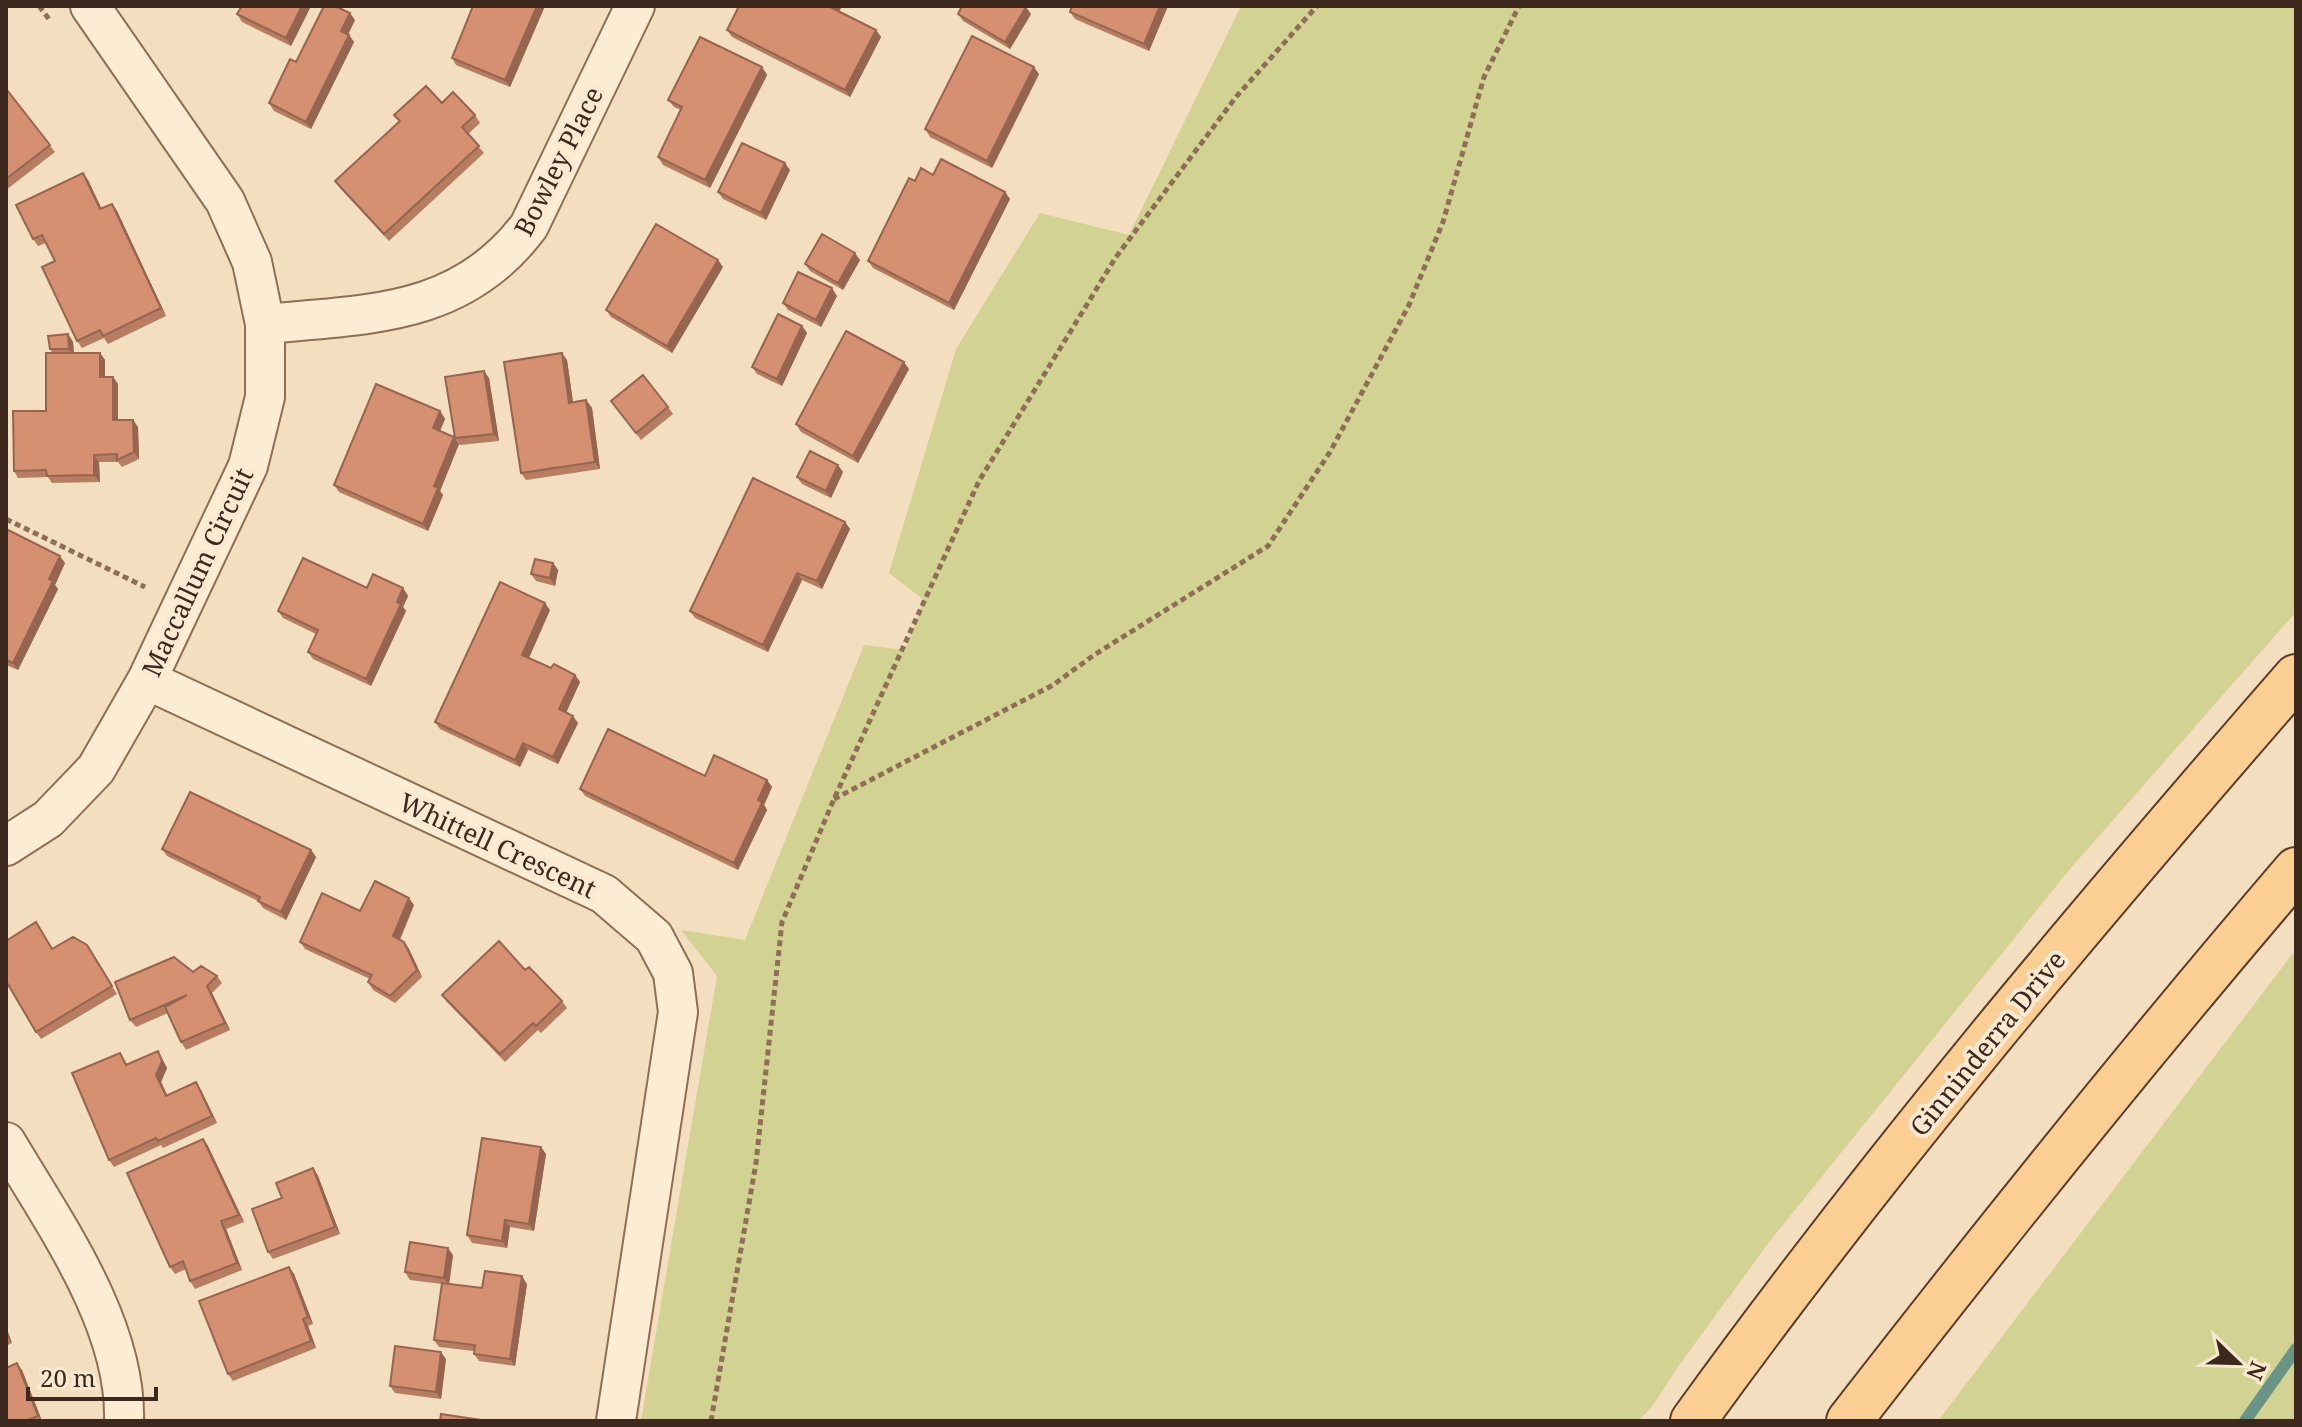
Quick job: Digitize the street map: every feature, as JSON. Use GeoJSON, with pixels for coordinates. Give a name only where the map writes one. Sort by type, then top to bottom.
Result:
{"type":"FeatureCollection","features":[{"type":"Feature","properties":{"kind":"main road","name":"Ginninderra Drive"},"geometry":{"type":"LineString","coordinates":[[1693,1421],[1887,1167],[2102,901],[2296,677]]}},
{"type":"Feature","properties":{"kind":"main road"},"geometry":{"type":"LineString","coordinates":[[1849,1421],[1992,1237],[2205,976],[2296,870]]}},
{"type":"Feature","properties":{"kind":"street","name":"Maccallum Circuit"},"geometry":{"type":"LineString","coordinates":[[6,846],[48,819],[96,769],[147,680],[248,466],[265,397],[265,324],[252,262],[225,201],[90,6]]}},
{"type":"Feature","properties":{"kind":"street","name":"Bowley Place"},"geometry":{"type":"LineString","coordinates":[[265,324],[417,306],[470,282],[513,248],[529,226],[635,6]]}},
{"type":"Feature","properties":{"kind":"street","name":"Whittell Crescent"},"geometry":{"type":"LineString","coordinates":[[147,680],[604,894],[654,937],[673,973],[678,1012],[616,1421]]}},
{"type":"Feature","properties":{"kind":"street"},"geometry":{"type":"LineString","coordinates":[[6,1142],[80,1266],[97,1301],[119,1371],[124,1421]]}},
{"type":"Feature","properties":{"kind":"path"},"geometry":{"type":"LineString","coordinates":[[39,6],[58,31]]}},
{"type":"Feature","properties":{"kind":"path"},"geometry":{"type":"LineString","coordinates":[[711,1421],[756,1163],[782,922],[834,799],[979,481],[1116,257],[1236,97],[1317,6]]}},
{"type":"Feature","properties":{"kind":"path"},"geometry":{"type":"LineString","coordinates":[[834,799],[1053,685],[1094,655],[1268,546],[1330,452],[1409,305],[1443,222],[1484,77],[1519,6]]}},
{"type":"Feature","properties":{"kind":"path"},"geometry":{"type":"LineString","coordinates":[[6,519],[183,603]]}},
{"type":"Feature","properties":{"kind":"green space"},"geometry":{"type":"Polygon","coordinates":[[[1241,6],[2296,6],[2296,612],[2070,869],[1770,1241],[1651,1408],[1638,1421],[641,1421],[717,976],[681,930],[745,940],[864,645],[905,650],[924,600],[889,573],[956,349],[1040,213],[1129,235],[1241,6]]]}},
{"type":"Feature","properties":{"kind":"green space"},"geometry":{"type":"Polygon","coordinates":[[[2296,951],[2296,1421],[1938,1421],[2290,957],[2296,951]]]}},
{"type":"Feature","properties":{"kind":"building"},"geometry":{"type":"Polygon","coordinates":[[[242,6],[302,6],[286,38],[237,14],[242,6]]]}},
{"type":"Feature","properties":{"kind":"building"},"geometry":{"type":"Polygon","coordinates":[[[324,6],[335,6],[350,13],[341,31],[349,35],[306,122],[269,103],[290,59],[296,62],[324,6]]]}},
{"type":"Feature","properties":{"kind":"building"},"geometry":{"type":"Polygon","coordinates":[[[473,6],[537,6],[505,80],[452,58],[473,6]]]}},
{"type":"Feature","properties":{"kind":"building"},"geometry":{"type":"Polygon","coordinates":[[[739,6],[833,6],[876,30],[845,90],[727,30],[739,6]]]}},
{"type":"Feature","properties":{"kind":"building"},"geometry":{"type":"Polygon","coordinates":[[[962,6],[1026,7],[1005,42],[958,14],[962,6]]]}},
{"type":"Feature","properties":{"kind":"building"},"geometry":{"type":"Polygon","coordinates":[[[1072,6],[1160,6],[1144,44],[1070,12],[1072,6]]]}},
{"type":"Feature","properties":{"kind":"building"},"geometry":{"type":"Polygon","coordinates":[[[972,36],[1034,67],[987,161],[925,129],[972,36]]]}},
{"type":"Feature","properties":{"kind":"building"},"geometry":{"type":"Polygon","coordinates":[[[700,37],[762,67],[705,180],[658,157],[682,107],[668,100],[700,37]]]}},
{"type":"Feature","properties":{"kind":"building"},"geometry":{"type":"Polygon","coordinates":[[[426,86],[442,103],[453,92],[475,115],[462,127],[479,146],[384,234],[335,181],[400,121],[394,115],[426,86]]]}},
{"type":"Feature","properties":{"kind":"building"},"geometry":{"type":"Polygon","coordinates":[[[6,91],[50,145],[6,179],[6,91]]]}},
{"type":"Feature","properties":{"kind":"building"},"geometry":{"type":"Polygon","coordinates":[[[742,143],[785,163],[761,213],[718,192],[742,143]]]}},
{"type":"Feature","properties":{"kind":"building"},"geometry":{"type":"Polygon","coordinates":[[[941,159],[1005,192],[949,303],[868,261],[909,178],[915,181],[921,168],[933,175],[941,159]]]}},
{"type":"Feature","properties":{"kind":"building"},"geometry":{"type":"Polygon","coordinates":[[[83,173],[100,209],[112,204],[161,308],[103,336],[100,330],[77,341],[42,267],[55,261],[42,235],[33,239],[16,205],[83,173]]]}},
{"type":"Feature","properties":{"kind":"building"},"geometry":{"type":"Polygon","coordinates":[[[656,224],[718,260],[667,346],[606,310],[656,224]]]}},
{"type":"Feature","properties":{"kind":"building"},"geometry":{"type":"Polygon","coordinates":[[[822,234],[855,253],[838,283],[805,264],[822,234]]]}},
{"type":"Feature","properties":{"kind":"building"},"geometry":{"type":"Polygon","coordinates":[[[798,272],[832,288],[816,320],[783,303],[798,272]]]}},
{"type":"Feature","properties":{"kind":"building"},"geometry":{"type":"Polygon","coordinates":[[[778,314],[802,326],[777,379],[752,367],[778,314]]]}},
{"type":"Feature","properties":{"kind":"building"},"geometry":{"type":"Polygon","coordinates":[[[846,331],[904,362],[853,456],[796,424],[846,331]]]}},
{"type":"Feature","properties":{"kind":"building"},"geometry":{"type":"Polygon","coordinates":[[[68,334],[69,349],[50,349],[48,336],[68,334]]]}},
{"type":"Feature","properties":{"kind":"building"},"geometry":{"type":"Polygon","coordinates":[[[46,353],[100,353],[100,377],[113,377],[113,420],[133,420],[134,452],[117,460],[117,454],[94,455],[94,475],[47,476],[46,470],[14,471],[13,411],[46,411],[46,353]]]}},
{"type":"Feature","properties":{"kind":"building"},"geometry":{"type":"Polygon","coordinates":[[[562,353],[569,403],[586,400],[595,462],[521,473],[504,362],[562,353]]]}},
{"type":"Feature","properties":{"kind":"building"},"geometry":{"type":"Polygon","coordinates":[[[484,371],[494,434],[455,438],[445,377],[484,371]]]}},
{"type":"Feature","properties":{"kind":"building"},"geometry":{"type":"Polygon","coordinates":[[[643,375],[668,407],[636,433],[611,401],[643,375]]]}},
{"type":"Feature","properties":{"kind":"building"},"geometry":{"type":"Polygon","coordinates":[[[376,384],[440,411],[433,428],[454,437],[423,524],[334,485],[376,384]]]}},
{"type":"Feature","properties":{"kind":"building"},"geometry":{"type":"Polygon","coordinates":[[[810,451],[838,465],[826,491],[797,477],[810,451]]]}},
{"type":"Feature","properties":{"kind":"building"},"geometry":{"type":"Polygon","coordinates":[[[753,478],[845,522],[817,581],[797,573],[763,645],[690,611],[753,478]]]}},
{"type":"Feature","properties":{"kind":"building"},"geometry":{"type":"Polygon","coordinates":[[[6,529],[60,556],[49,579],[53,581],[13,663],[6,660],[6,529]]]}},
{"type":"Feature","properties":{"kind":"building"},"geometry":{"type":"Polygon","coordinates":[[[303,558],[367,588],[373,574],[403,588],[397,602],[401,604],[366,679],[308,652],[318,630],[278,611],[303,558]]]}},
{"type":"Feature","properties":{"kind":"building"},"geometry":{"type":"Polygon","coordinates":[[[535,559],[553,563],[550,578],[531,574],[535,559]]]}},
{"type":"Feature","properties":{"kind":"building"},"geometry":{"type":"Polygon","coordinates":[[[500,582],[545,603],[522,655],[551,668],[554,664],[575,675],[559,709],[573,716],[553,757],[523,743],[515,760],[435,722],[500,582]]]}},
{"type":"Feature","properties":{"kind":"building"},"geometry":{"type":"Polygon","coordinates":[[[608,729],[705,776],[714,755],[767,780],[758,800],[762,803],[734,863],[580,789],[608,729]]]}},
{"type":"Feature","properties":{"kind":"building"},"geometry":{"type":"Polygon","coordinates":[[[190,792],[311,850],[281,912],[258,901],[260,897],[162,849],[190,792]]]}},
{"type":"Feature","properties":{"kind":"building"},"geometry":{"type":"Polygon","coordinates":[[[375,881],[409,898],[393,936],[404,942],[417,970],[390,996],[368,982],[372,975],[300,942],[322,893],[360,911],[375,881]]]}},
{"type":"Feature","properties":{"kind":"building"},"geometry":{"type":"Polygon","coordinates":[[[36,922],[52,949],[73,937],[87,945],[112,986],[36,1032],[6,981],[6,941],[36,922]]]}},
{"type":"Feature","properties":{"kind":"building"},"geometry":{"type":"Polygon","coordinates":[[[499,941],[525,970],[529,967],[562,1001],[500,1054],[442,995],[499,941]]]}},
{"type":"Feature","properties":{"kind":"building"},"geometry":{"type":"Polygon","coordinates":[[[174,957],[193,972],[201,966],[217,976],[207,986],[225,1023],[181,1042],[165,1007],[187,995],[130,1020],[115,982],[174,957]]]}},
{"type":"Feature","properties":{"kind":"building"},"geometry":{"type":"Polygon","coordinates":[[[158,1051],[162,1061],[156,1075],[166,1096],[196,1082],[212,1116],[109,1160],[72,1073],[120,1053],[126,1065],[158,1051]]]}},
{"type":"Feature","properties":{"kind":"building"},"geometry":{"type":"Polygon","coordinates":[[[482,1138],[541,1147],[529,1224],[505,1220],[502,1241],[467,1235],[482,1138]]]}},
{"type":"Feature","properties":{"kind":"building"},"geometry":{"type":"Polygon","coordinates":[[[203,1139],[239,1215],[221,1221],[237,1263],[190,1281],[183,1261],[170,1267],[127,1173],[203,1139]]]}},
{"type":"Feature","properties":{"kind":"building"},"geometry":{"type":"Polygon","coordinates":[[[313,1168],[335,1227],[268,1252],[252,1209],[282,1198],[276,1183],[313,1168]]]}},
{"type":"Feature","properties":{"kind":"building"},"geometry":{"type":"Polygon","coordinates":[[[410,1242],[448,1248],[444,1278],[405,1272],[410,1242]]]}},
{"type":"Feature","properties":{"kind":"building"},"geometry":{"type":"Polygon","coordinates":[[[289,1267],[308,1317],[303,1319],[311,1341],[228,1374],[199,1301],[289,1267]]]}},
{"type":"Feature","properties":{"kind":"building"},"geometry":{"type":"Polygon","coordinates":[[[485,1271],[522,1276],[510,1359],[474,1354],[475,1345],[434,1340],[442,1283],[482,1288],[485,1271]]]}},
{"type":"Feature","properties":{"kind":"building"},"geometry":{"type":"Polygon","coordinates":[[[395,1346],[441,1352],[436,1392],[390,1386],[395,1346]]]}},
{"type":"Feature","properties":{"kind":"building"},"geometry":{"type":"Polygon","coordinates":[[[17,1363],[38,1416],[25,1421],[6,1421],[6,1368],[17,1363]]]}},
{"type":"Feature","properties":{"kind":"building"},"geometry":{"type":"Polygon","coordinates":[[[441,1414],[488,1421],[440,1421],[441,1414]]]}},
{"type":"Feature","properties":{"kind":"waterway"},"geometry":{"type":"LineString","coordinates":[[2245,1421],[2296,1349]]}}]}
